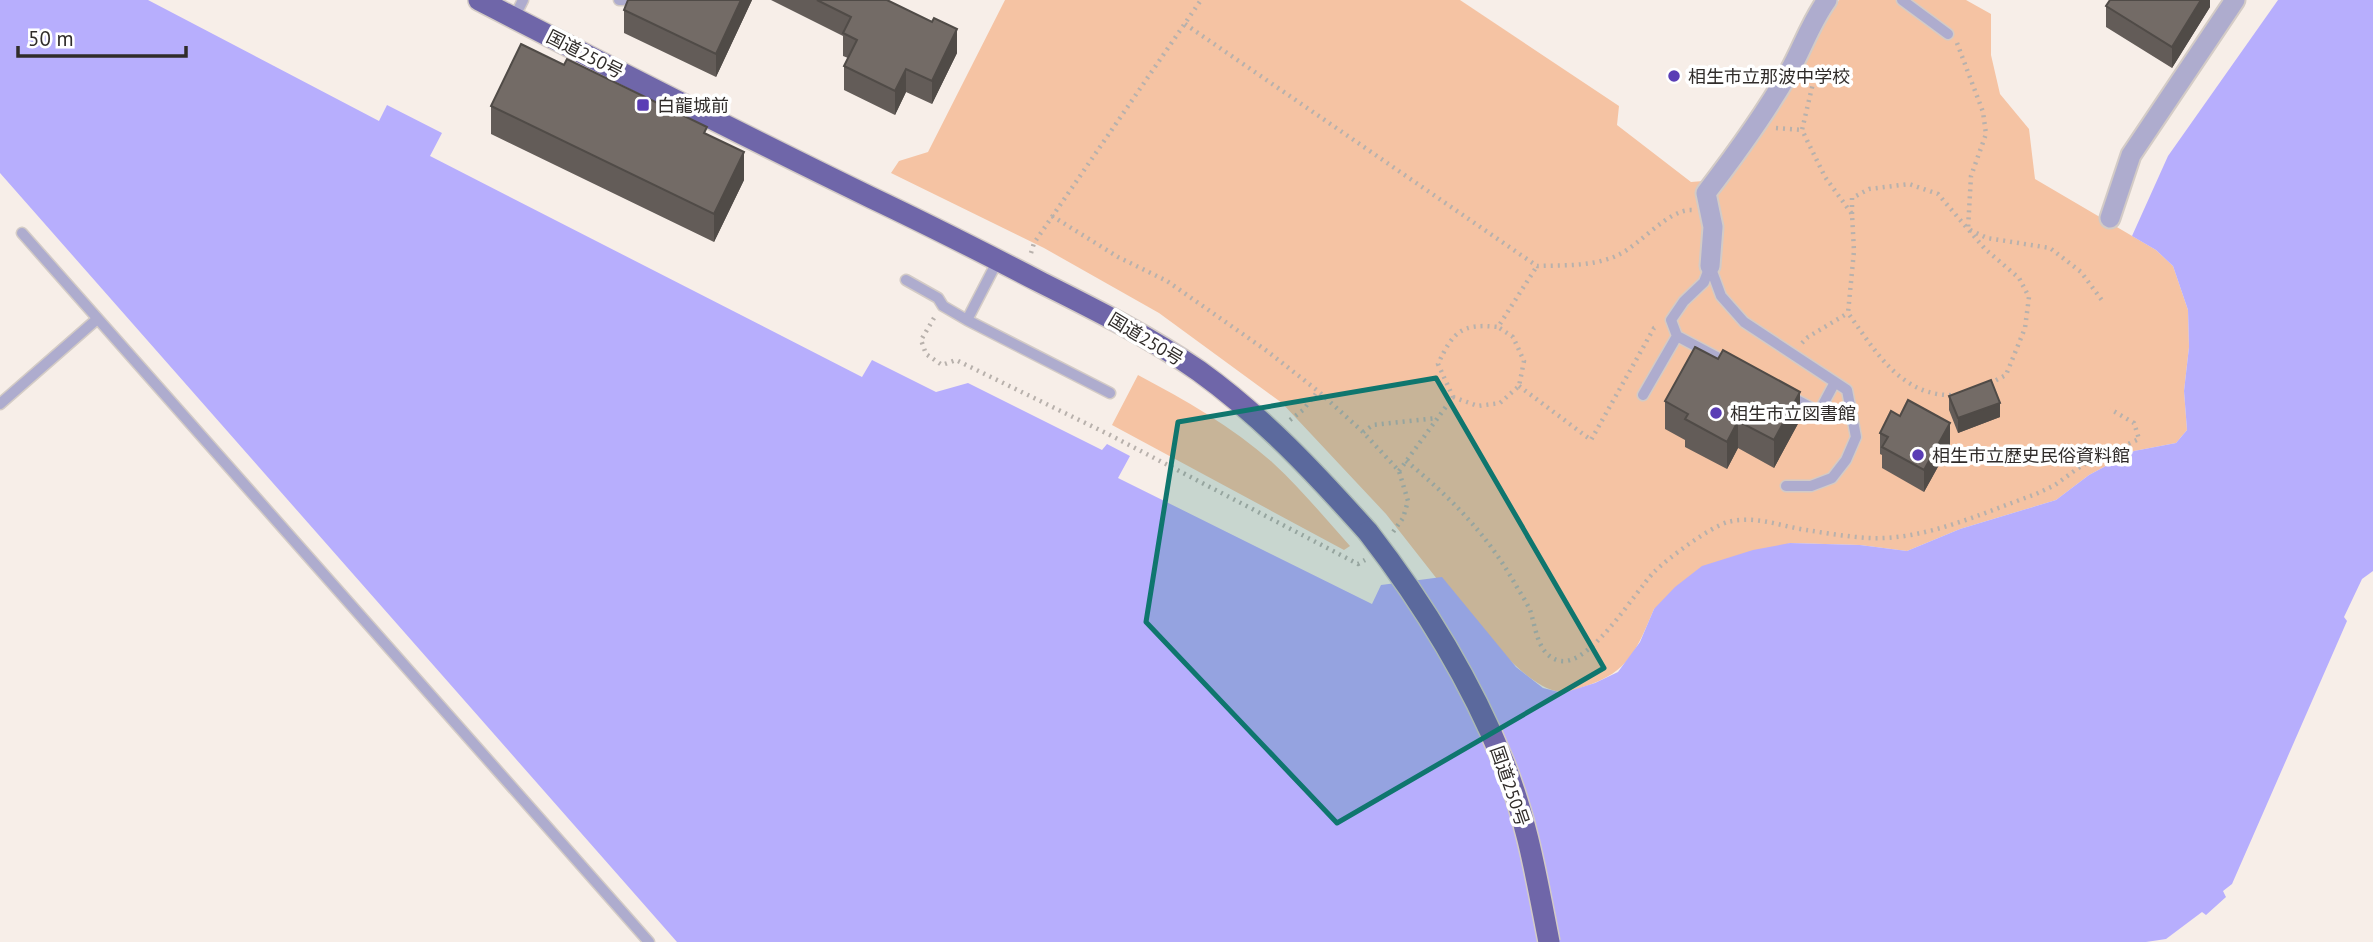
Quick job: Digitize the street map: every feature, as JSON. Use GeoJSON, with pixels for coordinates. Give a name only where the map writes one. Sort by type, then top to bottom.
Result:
{"type":"FeatureCollection","features":[{"type":"Feature","properties":{"kind":"highway","name":"国道250号"},"geometry":{"type":"LineString","coordinates":[[479,0],[519,9],[750,139],[1102,313],[1199,372],[1272,430],[1368,532],[1402,577],[1457,663],[1503,762],[1527,834],[1549,942]]}},
{"type":"Feature","properties":{"kind":"street"},"geometry":{"type":"LineString","coordinates":[[1710,266],[1713,227],[1706,193],[1766,109],[1790,70],[1812,22],[1827,0]]}},
{"type":"Feature","properties":{"kind":"street"},"geometry":{"type":"LineString","coordinates":[[2110,218],[2131,155],[2232,1]]}},
{"type":"Feature","properties":{"kind":"lane"},"geometry":{"type":"LineString","coordinates":[[1902,0],[1948,34]]}},
{"type":"Feature","properties":{"kind":"lane"},"geometry":{"type":"LineString","coordinates":[[22,233],[96,320],[649,942]]}},
{"type":"Feature","properties":{"kind":"lane"},"geometry":{"type":"LineString","coordinates":[[967,320],[998,260]]}},
{"type":"Feature","properties":{"kind":"lane"},"geometry":{"type":"LineString","coordinates":[[1710,266],[1704,282],[1684,301],[1671,320],[1677,335],[1736,368]]}},
{"type":"Feature","properties":{"kind":"lane"},"geometry":{"type":"LineString","coordinates":[[1710,266],[1721,296],[1744,322],[1847,390],[1856,437],[1846,460],[1832,478],[1811,486],[1786,486]]}},
{"type":"Feature","properties":{"kind":"lane"},"geometry":{"type":"LineString","coordinates":[[906,280],[938,298],[943,306],[967,320],[1110,393]]}},
{"type":"Feature","properties":{"kind":"lane"},"geometry":{"type":"LineString","coordinates":[[0,404],[96,320]]}},
{"type":"Feature","properties":{"kind":"lane"},"geometry":{"type":"LineString","coordinates":[[1643,395],[1677,335]]}},
{"type":"Feature","properties":{"kind":"lane"},"geometry":{"type":"LineString","coordinates":[[1784,393],[1819,412],[1835,382]]}},
{"type":"Feature","properties":{"kind":"path"},"geometry":{"type":"LineString","coordinates":[[1031,253],[1034,243],[1052,216],[1201,0]]}},
{"type":"Feature","properties":{"kind":"path"},"geometry":{"type":"LineString","coordinates":[[1185,24],[1537,266],[1579,265],[1618,255],[1686,209],[1710,211]]}},
{"type":"Feature","properties":{"kind":"path"},"geometry":{"type":"LineString","coordinates":[[1948,34],[1956,41],[1983,112],[1986,134],[1971,176],[1968,229]]}},
{"type":"Feature","properties":{"kind":"path"},"geometry":{"type":"LineString","coordinates":[[1819,56],[1813,92],[1802,130],[1825,177],[1852,214]]}},
{"type":"Feature","properties":{"kind":"path"},"geometry":{"type":"LineString","coordinates":[[1960,395],[1938,396],[1899,378],[1848,313],[1854,251],[1852,198],[1869,189],[1909,184],[1938,194],[1985,249],[2019,278],[2029,297],[2025,328],[2006,375],[1983,388]]}},
{"type":"Feature","properties":{"kind":"path"},"geometry":{"type":"LineString","coordinates":[[1052,216],[1118,257],[1167,281],[1267,351],[1318,391],[1363,432],[1399,471],[1408,501],[1403,518],[1388,539]]}},
{"type":"Feature","properties":{"kind":"path"},"geometry":{"type":"LineString","coordinates":[[1968,229],[1987,237],[2050,248],[2081,272],[2104,303]]}},
{"type":"Feature","properties":{"kind":"path"},"geometry":{"type":"LineString","coordinates":[[1497,327],[1537,266]]}},
{"type":"Feature","properties":{"kind":"path"},"geometry":{"type":"LineString","coordinates":[[943,306],[921,340],[926,354],[942,365],[956,360],[1110,435],[1358,564],[1373,556]]}},
{"type":"Feature","properties":{"kind":"path"},"geometry":{"type":"LineString","coordinates":[[1793,355],[1808,337],[1848,313]]}},
{"type":"Feature","properties":{"kind":"path"},"geometry":{"type":"LineString","coordinates":[[1519,386],[1591,440],[1654,328],[1671,320]]}},
{"type":"Feature","properties":{"kind":"path"},"geometry":{"type":"LineString","coordinates":[[1477,325],[1497,327],[1513,337],[1524,360],[1519,386],[1500,403],[1478,405],[1453,397],[1438,364],[1448,343],[1459,331],[1477,325]]}},
{"type":"Feature","properties":{"kind":"path"},"geometry":{"type":"LineString","coordinates":[[1289,420],[1303,410],[1318,391]]}},
{"type":"Feature","properties":{"kind":"path"},"geometry":{"type":"LineString","coordinates":[[1399,471],[1453,397]]}},
{"type":"Feature","properties":{"kind":"path"},"geometry":{"type":"LineString","coordinates":[[1406,461],[1443,491],[1497,552],[1530,610],[1536,638],[1551,657],[1563,661],[1579,656],[1599,639],[1655,571],[1707,532],[1728,522],[1757,520],[1804,530],[1869,538],[1912,536],[2036,494],[2055,485],[2081,466],[2139,439],[2134,423],[2110,409]]}},
{"type":"Feature","properties":{"kind":"path"},"geometry":{"type":"LineString","coordinates":[[1363,432],[1373,425],[1437,418]]}},
{"type":"Feature","properties":{"kind":"highlighted area"},"geometry":{"type":"Polygon","coordinates":[[[1436,378],[1604,668],[1337,823],[1146,622],[1178,422],[1436,378]]]}},
{"type":"Feature","properties":{"kind":"shaded area"},"geometry":{"type":"Polygon","coordinates":[[[0,0],[148,0],[379,121],[387,105],[442,133],[430,156],[862,377],[872,360],[936,392],[968,383],[1102,450],[1107,444],[1130,456],[1118,478],[1372,604],[1381,585],[1442,577],[1516,667],[1543,688],[1563,693],[1618,672],[1640,642],[1654,609],[1675,587],[1702,566],[1753,550],[1790,543],[1860,545],[1907,551],[1960,529],[2056,500],[2089,475],[2134,451],[2176,443],[2187,430],[2184,391],[2189,347],[2188,310],[2173,266],[2156,250],[2132,236],[2168,156],[2278,0],[2373,0],[2373,571],[2362,579],[2344,617],[2347,621],[2232,884],[2223,891],[2226,897],[2206,915],[2202,912],[2166,939],[2146,942],[677,942],[0,173],[0,0]]]}},
{"type":"Feature","properties":{"kind":"shaded area"},"geometry":{"type":"Polygon","coordinates":[[[1005,0],[1460,0],[1619,106],[1617,125],[1691,182],[1728,179],[1764,126],[1839,0],[1966,0],[1991,14],[1991,55],[2000,94],[2029,129],[2035,179],[2156,250],[2173,266],[2188,310],[2189,347],[2184,391],[2187,430],[2176,443],[2134,451],[2089,475],[2056,500],[1960,529],[1907,551],[1860,545],[1790,543],[1654,609],[1630,657],[1612,674],[1566,692],[1544,687],[1495,645],[1442,578],[1437,579],[1386,514],[1282,403],[1159,313],[1044,248],[891,173],[899,161],[928,152],[1005,0]]]}},
{"type":"Feature","properties":{"kind":"shaded area"},"geometry":{"type":"Polygon","coordinates":[[[1138,375],[1208,415],[1258,450],[1293,483],[1350,546],[1344,550],[1112,425],[1138,375]]]}},
{"type":"Feature","properties":{"kind":"building"},"geometry":{"type":"Polygon","coordinates":[[[628,0],[741,0],[716,54],[624,10],[628,0]]]}},
{"type":"Feature","properties":{"kind":"building"},"geometry":{"type":"Polygon","coordinates":[[[817,0],[887,0],[932,22],[934,18],[957,29],[932,81],[906,69],[895,91],[844,66],[857,40],[843,33],[851,17],[817,0]]]}},
{"type":"Feature","properties":{"kind":"building"},"geometry":{"type":"Polygon","coordinates":[[[2110,0],[2201,0],[2172,47],[2106,6],[2110,0]]]}},
{"type":"Feature","properties":{"kind":"building"},"geometry":{"type":"Polygon","coordinates":[[[521,44],[564,65],[567,59],[707,127],[704,133],[744,152],[714,214],[491,106],[521,44]]]}},
{"type":"Feature","properties":{"kind":"building"},"geometry":{"type":"Polygon","coordinates":[[[1695,347],[1718,359],[1723,350],[1800,392],[1774,440],[1738,421],[1727,442],[1685,419],[1688,414],[1665,401],[1695,347]]]}},
{"type":"Feature","properties":{"kind":"building"},"geometry":{"type":"Polygon","coordinates":[[[1991,380],[2000,403],[1958,418],[1949,396],[1991,380]]]}},
{"type":"Feature","properties":{"kind":"building"},"geometry":{"type":"Polygon","coordinates":[[[1908,400],[1950,423],[1924,470],[1882,447],[1888,437],[1880,433],[1891,411],[1900,416],[1908,400]]]}},
{"type":"Feature","properties":{"kind":"place","name":"相生市立那波中学校"},"geometry":{"type":"Point","coordinates":[1674,76]}},
{"type":"Feature","properties":{"kind":"place","name":"白龍城前"},"geometry":{"type":"Point","coordinates":[643,105]}},
{"type":"Feature","properties":{"kind":"place","name":"相生市立図書館"},"geometry":{"type":"Point","coordinates":[1716,413]}},
{"type":"Feature","properties":{"kind":"place","name":"相生市立歴史民俗資料館"},"geometry":{"type":"Point","coordinates":[1918,455]}}]}
